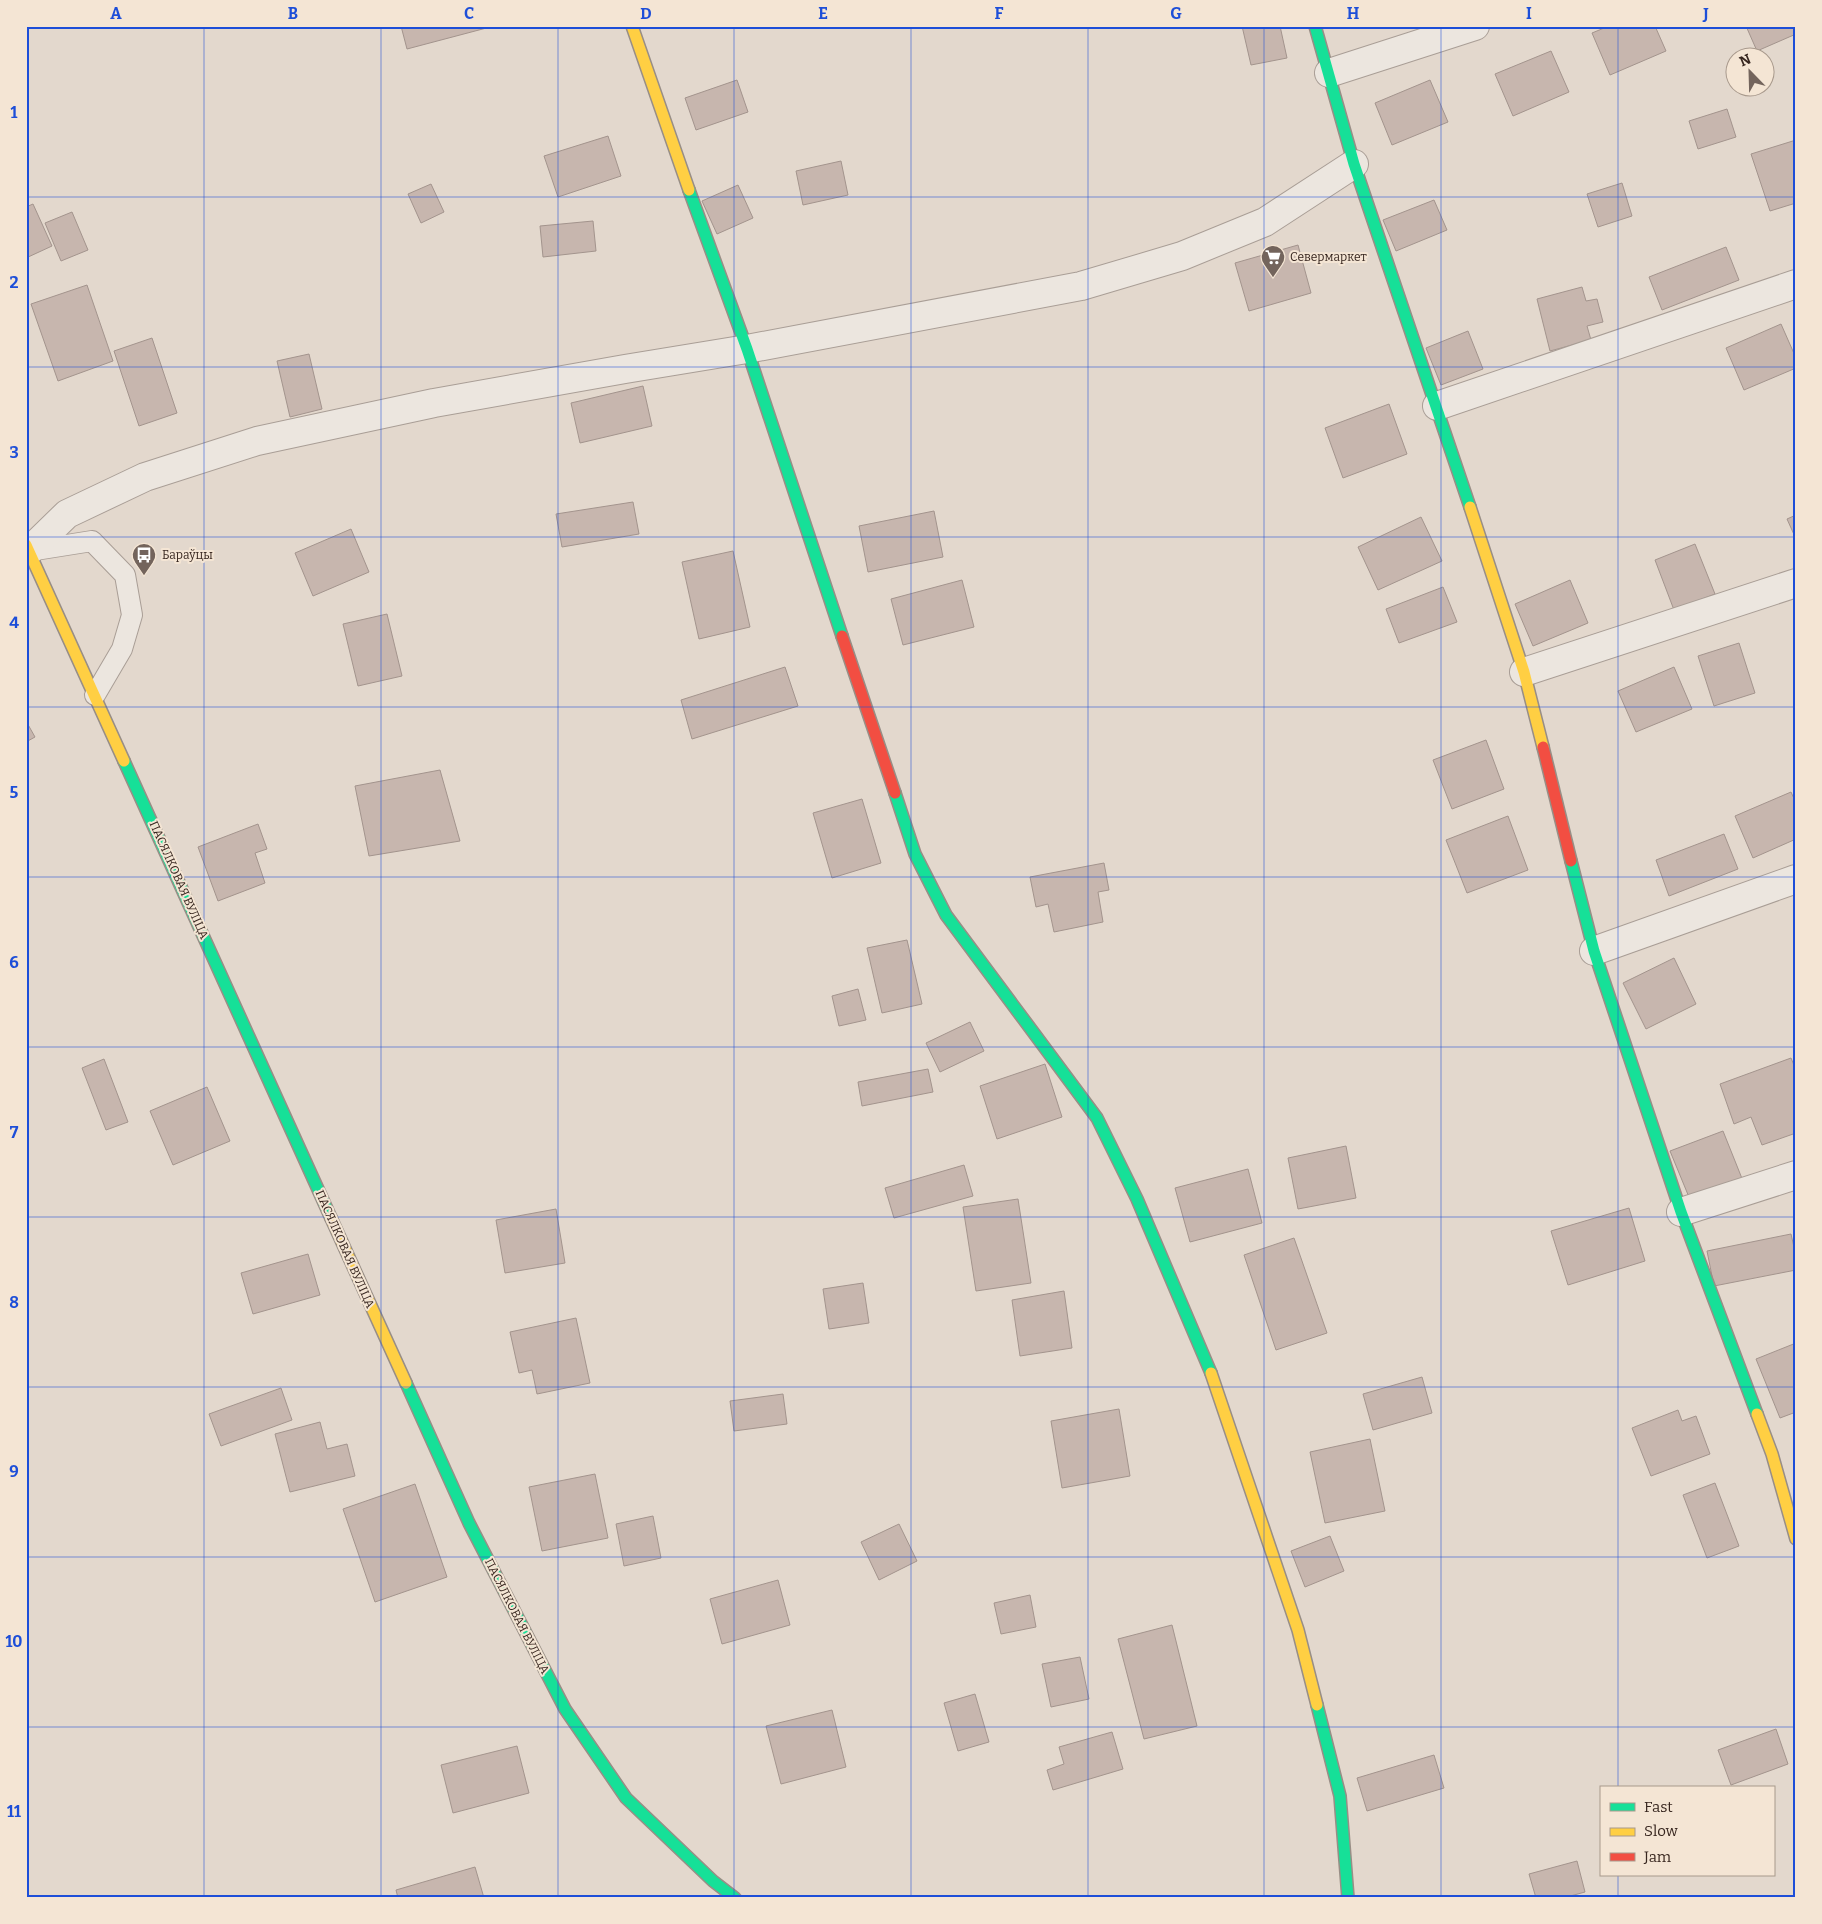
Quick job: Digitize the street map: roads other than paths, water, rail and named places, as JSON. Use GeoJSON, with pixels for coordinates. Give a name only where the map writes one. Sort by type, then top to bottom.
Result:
{"type":"FeatureCollection","features":[{"type":"Feature","properties":{"kind":"street"},"geometry":{"type":"LineString","coordinates":[[632,26],[701,226],[747,349],[914,854],[946,915],[1097,1118],[1137,1199],[1210,1369],[1298,1630],[1340,1796],[1348,1898]]}},
{"type":"Feature","properties":{"kind":"street"},"geometry":{"type":"LineString","coordinates":[[1315,26],[1354,164],[1437,406],[1524,672],[1594,952],[1681,1212],[1772,1454],[1796,1539]]}},
{"type":"Feature","properties":{"kind":"street"},"geometry":{"type":"LineString","coordinates":[[1329,73],[1475,26]]}},
{"type":"Feature","properties":{"kind":"street"},"geometry":{"type":"LineString","coordinates":[[27,549],[67,514],[145,477],[257,441],[434,403],[747,349],[1081,286],[1182,256],[1265,222],[1354,164]]}},
{"type":"Feature","properties":{"kind":"street"},"geometry":{"type":"LineString","coordinates":[[1437,406],[1796,284]]}},
{"type":"Feature","properties":{"kind":"street","name":"ПАСЯЛКОВАЯ ВУЛІЦА"},"geometry":{"type":"LineString","coordinates":[[27,549],[95,695],[469,1523],[565,1709],[626,1798],[713,1880],[736,1898]]}},
{"type":"Feature","properties":{"kind":"street"},"geometry":{"type":"LineString","coordinates":[[1524,672],[1796,583]]}},
{"type":"Feature","properties":{"kind":"street"},"geometry":{"type":"LineString","coordinates":[[1594,952],[1796,879]]}},
{"type":"Feature","properties":{"kind":"street"},"geometry":{"type":"LineString","coordinates":[[1681,1212],[1796,1175]]}},
{"type":"Feature","properties":{"kind":"lane"},"geometry":{"type":"LineString","coordinates":[[27,549],[92,541],[125,575],[132,615],[122,649],[95,695]]}},
{"type":"Feature","properties":{"kind":"place","name":"Севермаркет"},"geometry":{"type":"Point","coordinates":[1273,278]}},
{"type":"Feature","properties":{"kind":"place","name":"Бараўцы"},"geometry":{"type":"Point","coordinates":[144,576]}}]}
